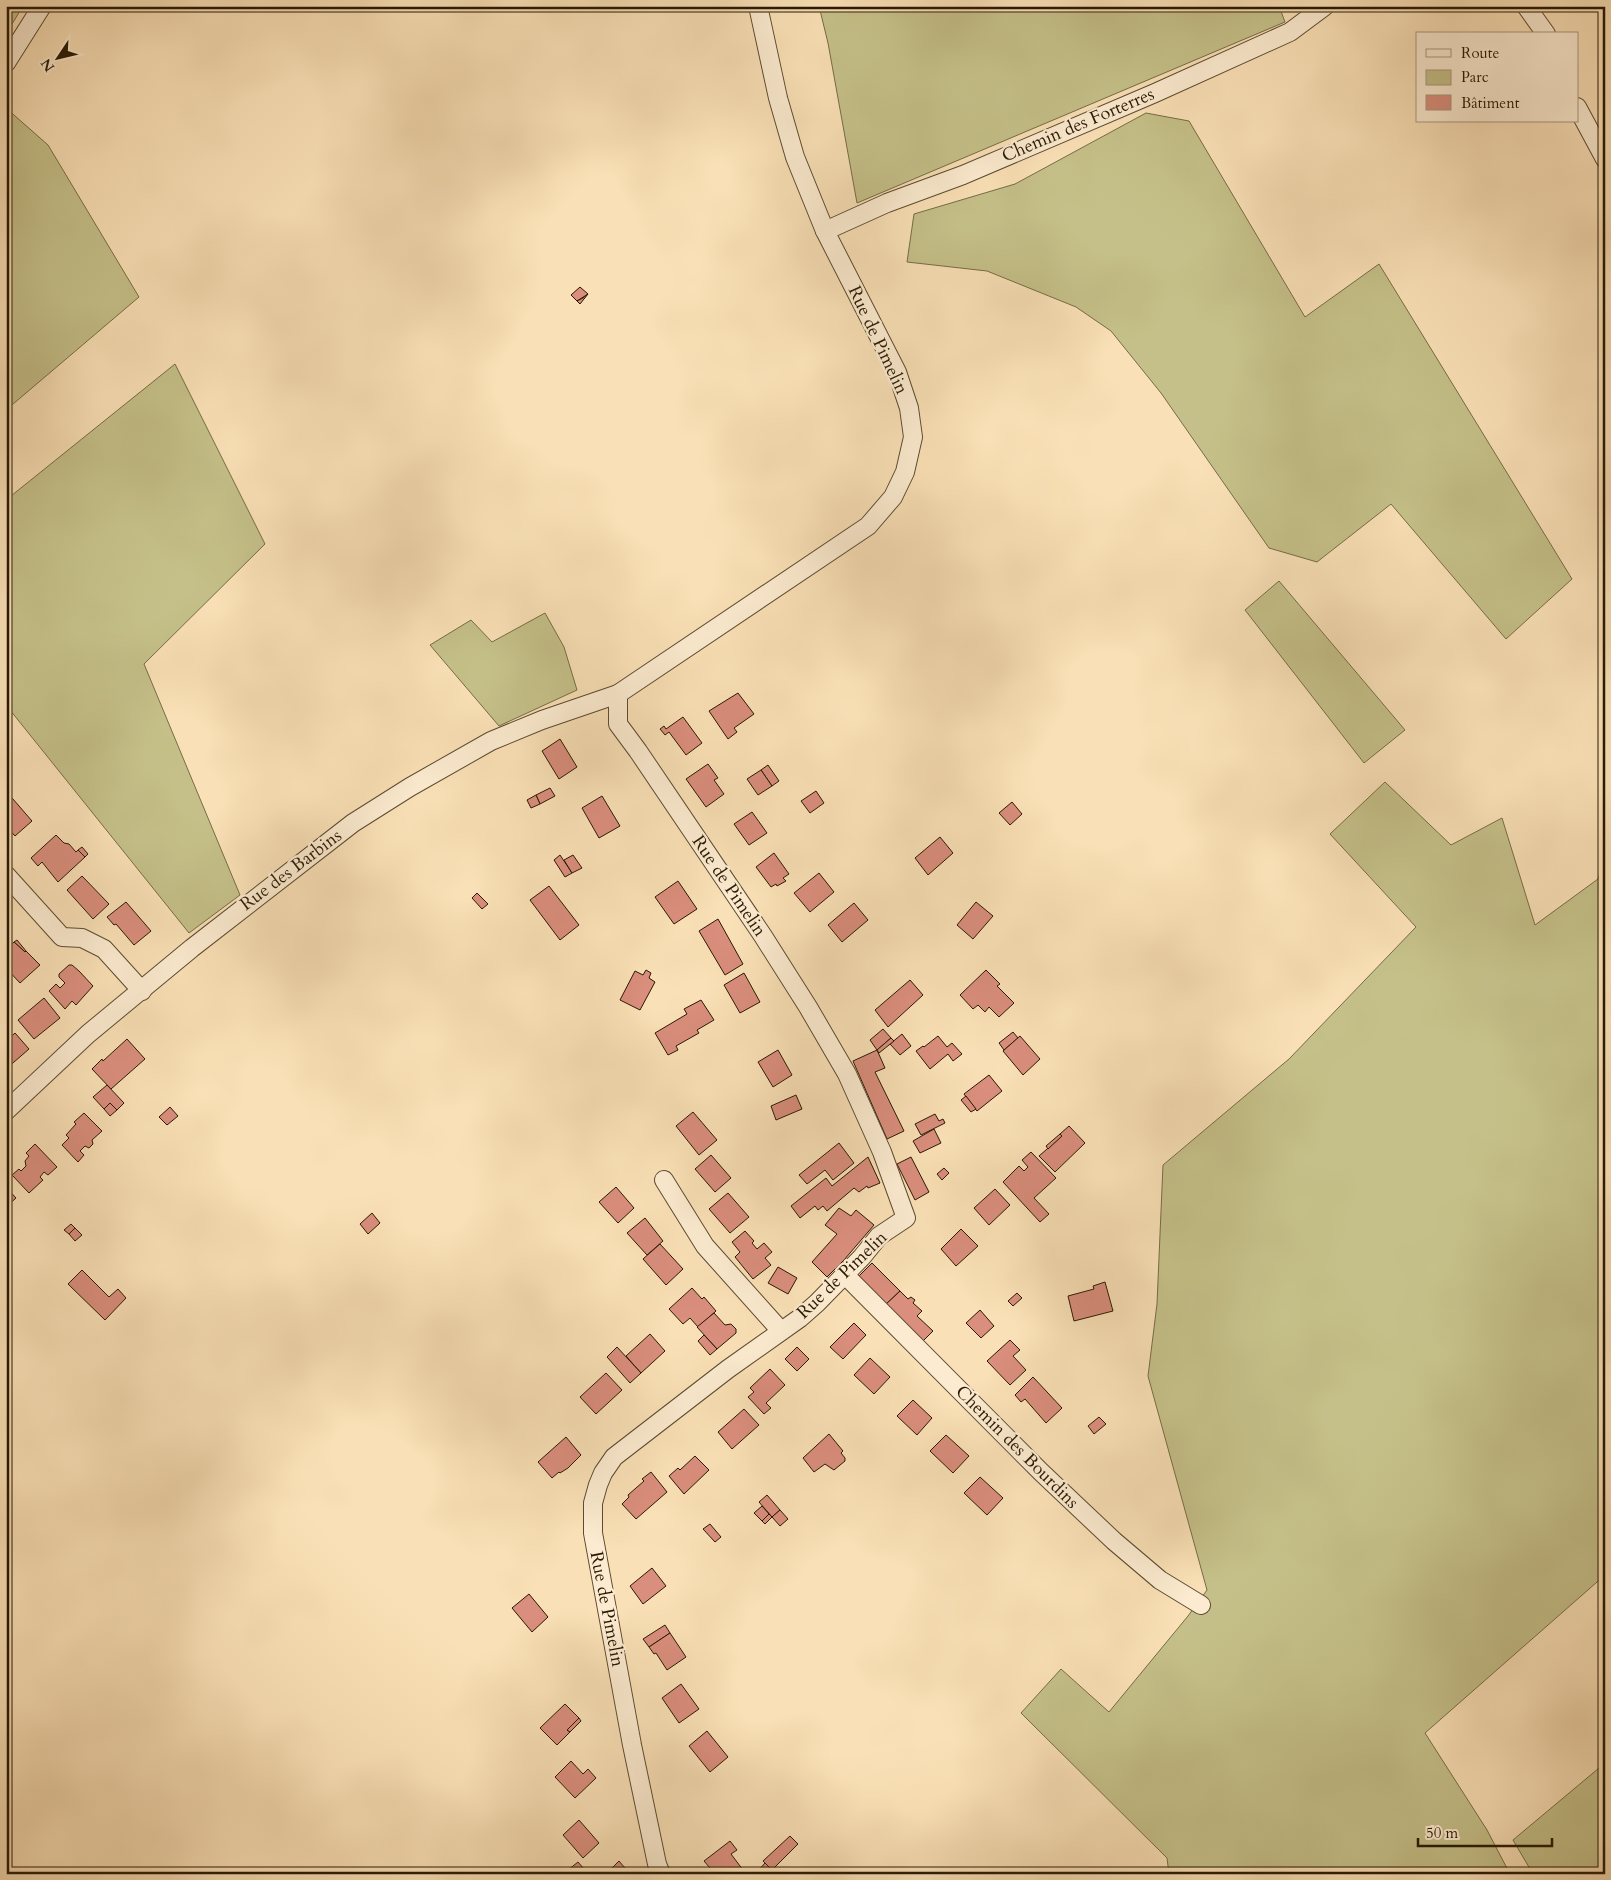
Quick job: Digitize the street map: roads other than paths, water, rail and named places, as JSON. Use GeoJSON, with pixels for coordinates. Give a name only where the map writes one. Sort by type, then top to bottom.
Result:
{"type":"FeatureCollection","features":[{"type":"Feature","properties":{"kind":"street"},"geometry":{"type":"LineString","coordinates":[[6,63],[42,6]]}},
{"type":"Feature","properties":{"kind":"street","name":"Rue de Pimelin"},"geometry":{"type":"LineString","coordinates":[[618,694],[868,526],[893,497],[905,472],[913,437],[909,408],[897,372],[825,231],[796,157],[778,98],[758,6]]}},
{"type":"Feature","properties":{"kind":"street","name":"Chemin des Forterres"},"geometry":{"type":"LineString","coordinates":[[825,231],[887,203],[962,175],[1155,93],[1290,32],[1325,6]]}},
{"type":"Feature","properties":{"kind":"street"},"geometry":{"type":"LineString","coordinates":[[1526,6],[1545,32]]}},
{"type":"Feature","properties":{"kind":"street"},"geometry":{"type":"LineString","coordinates":[[1578,109],[1605,159]]}},
{"type":"Feature","properties":{"kind":"street"},"geometry":{"type":"LineString","coordinates":[[618,694],[618,724]]}},
{"type":"Feature","properties":{"kind":"street","name":"Rue des Barbins"},"geometry":{"type":"LineString","coordinates":[[6,1111],[88,1034],[192,948],[328,842],[410,787],[491,742],[542,720],[618,694]]}},
{"type":"Feature","properties":{"kind":"street","name":"Rue de Pimelin"},"geometry":{"type":"LineString","coordinates":[[597,702],[618,724],[763,936],[808,1007],[847,1074],[882,1152],[906,1218],[879,1236],[862,1257],[817,1303],[614,1457],[602,1472],[593,1503],[593,1533],[632,1745],[657,1864],[661,1874]]}},
{"type":"Feature","properties":{"kind":"street"},"geometry":{"type":"LineString","coordinates":[[6,875],[62,937],[82,938],[104,949],[142,990]]}},
{"type":"Feature","properties":{"kind":"street"},"geometry":{"type":"LineString","coordinates":[[664,1180],[705,1246],[781,1331]]}},
{"type":"Feature","properties":{"kind":"street","name":"Chemin des Bourdins"},"geometry":{"type":"LineString","coordinates":[[844,1275],[1114,1541],[1160,1580],[1201,1605]]}}]}
